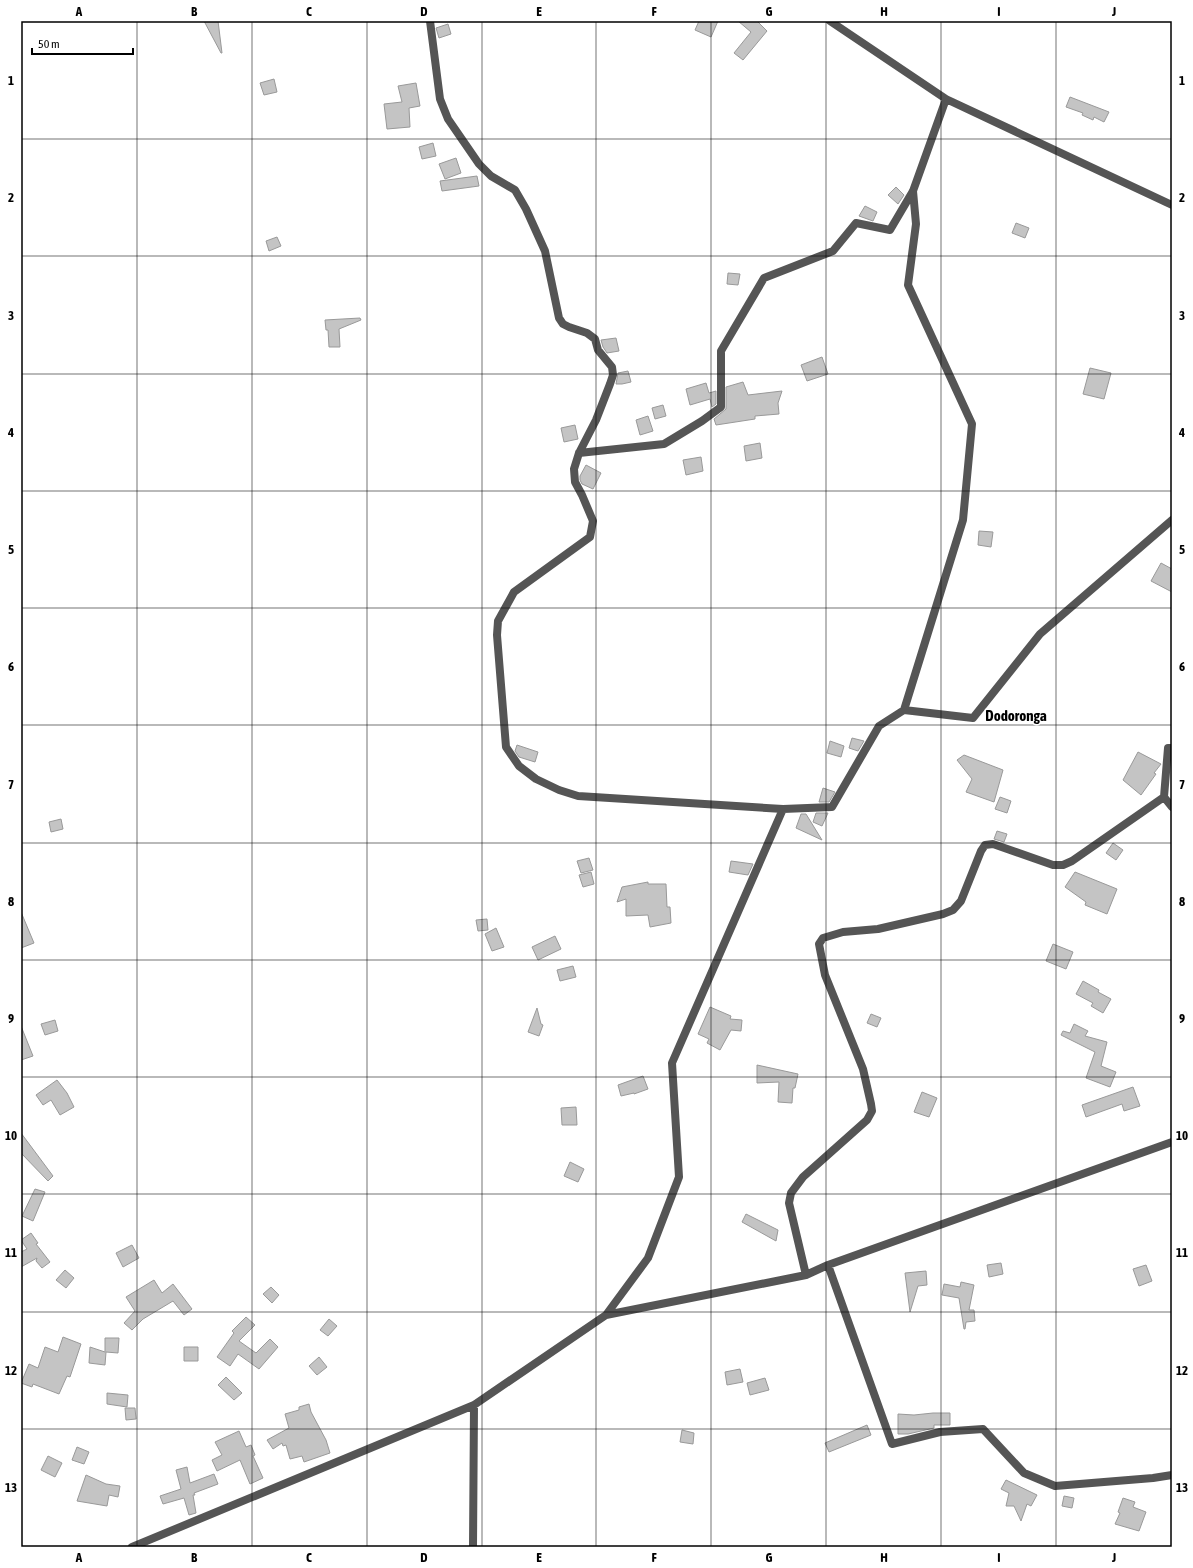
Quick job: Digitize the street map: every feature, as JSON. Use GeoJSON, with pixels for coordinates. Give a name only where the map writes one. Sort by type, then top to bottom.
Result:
{"type":"FeatureCollection","features":[{"type":"Feature","properties":{"kind":"street"},"geometry":{"type":"LineString","coordinates":[[430,21],[440,99],[448,120],[479,164],[491,176],[515,190],[526,209],[545,251],[559,318],[563,324],[587,333],[595,339],[598,350],[612,367],[613,375],[610,384],[596,420],[579,453],[574,469],[575,482],[594,521],[590,537],[514,592],[498,621],[497,635],[506,747],[519,766],[536,779],[559,790],[578,796],[783,809],[832,807],[878,726],[904,710],[973,718],[1040,634],[1172,520]]}},
{"type":"Feature","properties":{"kind":"street"},"geometry":{"type":"LineString","coordinates":[[830,21],[946,99],[1172,205]]}},
{"type":"Feature","properties":{"kind":"street"},"geometry":{"type":"LineString","coordinates":[[579,453],[664,444],[721,407],[721,351],[764,278],[833,251],[856,223],[890,230],[913,191],[946,99]]}},
{"type":"Feature","properties":{"kind":"street"},"geometry":{"type":"LineString","coordinates":[[904,710],[963,520],[972,424],[908,285],[916,224],[913,191]]}},
{"type":"Feature","properties":{"kind":"street"},"geometry":{"type":"LineString","coordinates":[[1172,748],[1168,748],[1164,797],[1172,807]]}},
{"type":"Feature","properties":{"kind":"street"},"geometry":{"type":"LineString","coordinates":[[806,1274],[789,1203],[791,1193],[802,1177],[868,1120],[872,1111],[863,1069],[825,976],[819,950],[819,944],[822,938],[843,932],[878,929],[943,914],[953,910],[960,901],[986,845],[993,844],[1053,865],[1062,865],[1072,862],[1164,797]]}},
{"type":"Feature","properties":{"kind":"street"},"geometry":{"type":"LineString","coordinates":[[132,1547],[474,1405],[606,1315],[648,1258],[679,1177],[672,1064],[783,809]]}},
{"type":"Feature","properties":{"kind":"street"},"geometry":{"type":"LineString","coordinates":[[606,1315],[806,1274],[1172,1142]]}},
{"type":"Feature","properties":{"kind":"street"},"geometry":{"type":"LineString","coordinates":[[828,1265],[892,1444],[940,1432],[983,1429],[1024,1473],[1054,1486],[1153,1478],[1172,1475]]}},
{"type":"Feature","properties":{"kind":"street"},"geometry":{"type":"LineString","coordinates":[[473,1547],[474,1405]]}},
{"type":"Feature","properties":{"kind":"building"},"geometry":{"type":"Polygon","coordinates":[[[204,21],[218,21],[222,53],[221,53],[204,21]]]}},
{"type":"Feature","properties":{"kind":"building"},"geometry":{"type":"Polygon","coordinates":[[[699,21],[718,21],[711,37],[695,30],[699,21]]]}},
{"type":"Feature","properties":{"kind":"building"},"geometry":{"type":"Polygon","coordinates":[[[738,21],[757,21],[767,31],[743,60],[734,53],[751,32],[738,21]]]}},
{"type":"Feature","properties":{"kind":"building"},"geometry":{"type":"Polygon","coordinates":[[[448,24],[451,34],[439,38],[436,28],[448,24]]]}},
{"type":"Feature","properties":{"kind":"building"},"geometry":{"type":"Polygon","coordinates":[[[274,79],[277,92],[264,95],[260,83],[274,79]]]}},
{"type":"Feature","properties":{"kind":"building"},"geometry":{"type":"Polygon","coordinates":[[[416,83],[420,106],[409,108],[410,127],[387,129],[384,104],[402,102],[398,86],[416,83]]]}},
{"type":"Feature","properties":{"kind":"building"},"geometry":{"type":"Polygon","coordinates":[[[1070,97],[1109,112],[1104,122],[1094,117],[1093,120],[1082,115],[1083,113],[1066,107],[1070,97]]]}},
{"type":"Feature","properties":{"kind":"building"},"geometry":{"type":"Polygon","coordinates":[[[433,143],[436,156],[422,159],[419,147],[433,143]]]}},
{"type":"Feature","properties":{"kind":"building"},"geometry":{"type":"Polygon","coordinates":[[[456,158],[461,173],[445,179],[439,164],[456,158]]]}},
{"type":"Feature","properties":{"kind":"building"},"geometry":{"type":"Polygon","coordinates":[[[477,176],[479,186],[442,191],[440,181],[477,176]]]}},
{"type":"Feature","properties":{"kind":"building"},"geometry":{"type":"Polygon","coordinates":[[[896,187],[904,195],[898,204],[888,195],[896,187]]]}},
{"type":"Feature","properties":{"kind":"building"},"geometry":{"type":"Polygon","coordinates":[[[865,206],[877,212],[873,221],[859,216],[865,206]]]}},
{"type":"Feature","properties":{"kind":"building"},"geometry":{"type":"Polygon","coordinates":[[[1016,223],[1029,228],[1025,238],[1012,233],[1016,223]]]}},
{"type":"Feature","properties":{"kind":"building"},"geometry":{"type":"Polygon","coordinates":[[[277,237],[281,246],[269,251],[266,241],[277,237]]]}},
{"type":"Feature","properties":{"kind":"building"},"geometry":{"type":"Polygon","coordinates":[[[728,273],[740,274],[738,285],[727,284],[728,273]]]}},
{"type":"Feature","properties":{"kind":"building"},"geometry":{"type":"Polygon","coordinates":[[[360,318],[361,320],[339,329],[340,347],[329,347],[328,330],[326,330],[325,320],[360,318]]]}},
{"type":"Feature","properties":{"kind":"building"},"geometry":{"type":"Polygon","coordinates":[[[616,338],[619,351],[607,353],[601,340],[616,338]]]}},
{"type":"Feature","properties":{"kind":"building"},"geometry":{"type":"Polygon","coordinates":[[[822,357],[828,374],[807,381],[801,365],[822,357]]]}},
{"type":"Feature","properties":{"kind":"building"},"geometry":{"type":"Polygon","coordinates":[[[1090,368],[1111,373],[1104,399],[1083,394],[1090,368]]]}},
{"type":"Feature","properties":{"kind":"building"},"geometry":{"type":"Polygon","coordinates":[[[628,371],[631,382],[616,384],[618,373],[628,371]]]}},
{"type":"Feature","properties":{"kind":"building"},"geometry":{"type":"Polygon","coordinates":[[[743,382],[748,395],[782,391],[778,403],[779,414],[755,416],[755,419],[716,425],[714,419],[726,409],[726,387],[743,382]]]}},
{"type":"Feature","properties":{"kind":"building"},"geometry":{"type":"Polygon","coordinates":[[[706,383],[709,393],[716,391],[716,404],[712,407],[710,399],[690,405],[686,389],[706,383]]]}},
{"type":"Feature","properties":{"kind":"building"},"geometry":{"type":"Polygon","coordinates":[[[663,405],[666,416],[655,419],[652,408],[663,405]]]}},
{"type":"Feature","properties":{"kind":"building"},"geometry":{"type":"Polygon","coordinates":[[[648,416],[653,431],[640,435],[636,420],[648,416]]]}},
{"type":"Feature","properties":{"kind":"building"},"geometry":{"type":"Polygon","coordinates":[[[575,425],[578,439],[564,442],[561,428],[575,425]]]}},
{"type":"Feature","properties":{"kind":"building"},"geometry":{"type":"Polygon","coordinates":[[[760,443],[762,458],[746,461],[744,446],[760,443]]]}},
{"type":"Feature","properties":{"kind":"building"},"geometry":{"type":"Polygon","coordinates":[[[701,457],[703,471],[686,475],[683,460],[701,457]]]}},
{"type":"Feature","properties":{"kind":"building"},"geometry":{"type":"Polygon","coordinates":[[[586,465],[601,473],[593,489],[582,484],[580,480],[580,476],[586,465]]]}},
{"type":"Feature","properties":{"kind":"building"},"geometry":{"type":"Polygon","coordinates":[[[979,531],[993,532],[991,547],[978,545],[979,531]]]}},
{"type":"Feature","properties":{"kind":"building"},"geometry":{"type":"Polygon","coordinates":[[[1161,563],[1172,569],[1172,592],[1151,581],[1161,563]]]}},
{"type":"Feature","properties":{"kind":"building"},"geometry":{"type":"Polygon","coordinates":[[[852,738],[864,741],[858,751],[849,748],[852,738]]]}},
{"type":"Feature","properties":{"kind":"building"},"geometry":{"type":"Polygon","coordinates":[[[830,741],[844,746],[841,757],[827,753],[830,741]]]}},
{"type":"Feature","properties":{"kind":"building"},"geometry":{"type":"Polygon","coordinates":[[[517,745],[538,752],[535,762],[519,757],[515,751],[517,745]]]}},
{"type":"Feature","properties":{"kind":"building"},"geometry":{"type":"Polygon","coordinates":[[[1138,752],[1161,764],[1154,773],[1156,774],[1141,795],[1123,780],[1138,752]]]}},
{"type":"Feature","properties":{"kind":"building"},"geometry":{"type":"Polygon","coordinates":[[[964,755],[1003,770],[994,802],[966,792],[972,779],[957,760],[964,755]]]}},
{"type":"Feature","properties":{"kind":"building"},"geometry":{"type":"Polygon","coordinates":[[[823,788],[835,792],[829,802],[819,802],[823,788]]]}},
{"type":"Feature","properties":{"kind":"building"},"geometry":{"type":"Polygon","coordinates":[[[1000,797],[1011,801],[1007,813],[995,809],[1000,797]]]}},
{"type":"Feature","properties":{"kind":"building"},"geometry":{"type":"Polygon","coordinates":[[[816,813],[828,813],[822,826],[813,822],[816,813]]]}},
{"type":"Feature","properties":{"kind":"building"},"geometry":{"type":"Polygon","coordinates":[[[801,814],[806,814],[822,840],[796,828],[801,814]]]}},
{"type":"Feature","properties":{"kind":"building"},"geometry":{"type":"Polygon","coordinates":[[[61,819],[63,829],[51,832],[49,822],[61,819]]]}},
{"type":"Feature","properties":{"kind":"building"},"geometry":{"type":"Polygon","coordinates":[[[997,831],[1007,834],[1004,842],[994,839],[997,831]]]}},
{"type":"Feature","properties":{"kind":"building"},"geometry":{"type":"Polygon","coordinates":[[[1113,843],[1123,850],[1116,860],[1106,853],[1113,843]]]}},
{"type":"Feature","properties":{"kind":"building"},"geometry":{"type":"Polygon","coordinates":[[[589,858],[593,870],[581,873],[577,861],[589,858]]]}},
{"type":"Feature","properties":{"kind":"building"},"geometry":{"type":"Polygon","coordinates":[[[731,861],[753,864],[748,875],[729,872],[731,861]]]}},
{"type":"Feature","properties":{"kind":"building"},"geometry":{"type":"Polygon","coordinates":[[[591,872],[594,884],[583,887],[579,875],[591,872]]]}},
{"type":"Feature","properties":{"kind":"building"},"geometry":{"type":"Polygon","coordinates":[[[1075,872],[1117,889],[1107,914],[1085,905],[1086,902],[1065,887],[1075,872]]]}},
{"type":"Feature","properties":{"kind":"building"},"geometry":{"type":"Polygon","coordinates":[[[648,882],[648,884],[666,884],[667,907],[670,907],[671,923],[650,927],[648,915],[626,916],[626,899],[617,902],[622,887],[648,882]]]}},
{"type":"Feature","properties":{"kind":"building"},"geometry":{"type":"Polygon","coordinates":[[[21,912],[34,943],[21,948],[21,912]]]}},
{"type":"Feature","properties":{"kind":"building"},"geometry":{"type":"Polygon","coordinates":[[[487,919],[488,930],[478,931],[476,920],[487,919]]]}},
{"type":"Feature","properties":{"kind":"building"},"geometry":{"type":"Polygon","coordinates":[[[496,928],[504,947],[492,951],[485,934],[496,928]]]}},
{"type":"Feature","properties":{"kind":"building"},"geometry":{"type":"Polygon","coordinates":[[[555,936],[561,949],[538,960],[532,947],[555,936]]]}},
{"type":"Feature","properties":{"kind":"building"},"geometry":{"type":"Polygon","coordinates":[[[1053,944],[1073,952],[1066,969],[1046,961],[1053,944]]]}},
{"type":"Feature","properties":{"kind":"building"},"geometry":{"type":"Polygon","coordinates":[[[573,966],[576,977],[560,981],[557,970],[573,966]]]}},
{"type":"Feature","properties":{"kind":"building"},"geometry":{"type":"Polygon","coordinates":[[[1083,981],[1111,999],[1103,1013],[1091,1006],[1093,1003],[1076,994],[1083,981]]]}},
{"type":"Feature","properties":{"kind":"building"},"geometry":{"type":"Polygon","coordinates":[[[710,1007],[731,1016],[730,1019],[742,1020],[741,1031],[731,1030],[720,1050],[707,1043],[709,1039],[698,1034],[710,1007]]]}},
{"type":"Feature","properties":{"kind":"building"},"geometry":{"type":"Polygon","coordinates":[[[537,1008],[541,1024],[543,1025],[539,1036],[528,1032],[537,1008]]]}},
{"type":"Feature","properties":{"kind":"building"},"geometry":{"type":"Polygon","coordinates":[[[871,1014],[881,1018],[877,1027],[867,1023],[871,1014]]]}},
{"type":"Feature","properties":{"kind":"building"},"geometry":{"type":"Polygon","coordinates":[[[55,1020],[58,1031],[45,1035],[41,1024],[55,1020]]]}},
{"type":"Feature","properties":{"kind":"building"},"geometry":{"type":"Polygon","coordinates":[[[1074,1024],[1088,1031],[1085,1036],[1107,1042],[1101,1066],[1116,1072],[1110,1087],[1086,1078],[1095,1052],[1061,1035],[1063,1031],[1070,1033],[1074,1024]]]}},
{"type":"Feature","properties":{"kind":"building"},"geometry":{"type":"Polygon","coordinates":[[[21,1026],[33,1056],[21,1060],[21,1026]]]}},
{"type":"Feature","properties":{"kind":"building"},"geometry":{"type":"Polygon","coordinates":[[[757,1065],[798,1074],[795,1088],[793,1088],[792,1103],[778,1102],[779,1082],[757,1083],[757,1065]]]}},
{"type":"Feature","properties":{"kind":"building"},"geometry":{"type":"Polygon","coordinates":[[[643,1076],[648,1089],[634,1094],[621,1096],[618,1085],[643,1076]]]}},
{"type":"Feature","properties":{"kind":"building"},"geometry":{"type":"Polygon","coordinates":[[[57,1080],[67,1093],[74,1107],[60,1115],[51,1100],[43,1105],[36,1095],[57,1080]]]}},
{"type":"Feature","properties":{"kind":"building"},"geometry":{"type":"Polygon","coordinates":[[[1133,1087],[1140,1106],[1124,1111],[1122,1104],[1086,1117],[1082,1105],[1133,1087]]]}},
{"type":"Feature","properties":{"kind":"building"},"geometry":{"type":"Polygon","coordinates":[[[922,1092],[937,1098],[929,1117],[914,1112],[922,1092]]]}},
{"type":"Feature","properties":{"kind":"building"},"geometry":{"type":"Polygon","coordinates":[[[576,1107],[577,1125],[562,1125],[561,1108],[576,1107]]]}},
{"type":"Feature","properties":{"kind":"building"},"geometry":{"type":"Polygon","coordinates":[[[21,1133],[53,1176],[48,1181],[21,1153],[21,1133]]]}},
{"type":"Feature","properties":{"kind":"building"},"geometry":{"type":"Polygon","coordinates":[[[570,1162],[584,1169],[578,1182],[564,1176],[570,1162]]]}},
{"type":"Feature","properties":{"kind":"building"},"geometry":{"type":"Polygon","coordinates":[[[35,1189],[45,1192],[33,1221],[22,1216],[35,1189]]]}},
{"type":"Feature","properties":{"kind":"building"},"geometry":{"type":"Polygon","coordinates":[[[746,1214],[778,1230],[776,1241],[742,1222],[746,1214]]]}},
{"type":"Feature","properties":{"kind":"building"},"geometry":{"type":"Polygon","coordinates":[[[31,1233],[38,1243],[36,1244],[50,1262],[42,1268],[36,1261],[37,1258],[21,1267],[21,1252],[27,1249],[21,1240],[31,1233]]]}},
{"type":"Feature","properties":{"kind":"building"},"geometry":{"type":"Polygon","coordinates":[[[132,1245],[139,1258],[123,1267],[116,1253],[132,1245]]]}},
{"type":"Feature","properties":{"kind":"building"},"geometry":{"type":"Polygon","coordinates":[[[1001,1263],[1003,1274],[989,1277],[987,1265],[1001,1263]]]}},
{"type":"Feature","properties":{"kind":"building"},"geometry":{"type":"Polygon","coordinates":[[[1146,1265],[1152,1281],[1139,1286],[1133,1269],[1146,1265]]]}},
{"type":"Feature","properties":{"kind":"building"},"geometry":{"type":"Polygon","coordinates":[[[65,1270],[74,1278],[66,1288],[56,1280],[65,1270]]]}},
{"type":"Feature","properties":{"kind":"building"},"geometry":{"type":"Polygon","coordinates":[[[926,1271],[927,1285],[918,1286],[910,1312],[905,1273],[926,1271]]]}},
{"type":"Feature","properties":{"kind":"building"},"geometry":{"type":"Polygon","coordinates":[[[154,1280],[162,1293],[173,1284],[192,1309],[184,1315],[173,1301],[143,1319],[132,1330],[124,1323],[135,1311],[126,1297],[154,1280]]]}},
{"type":"Feature","properties":{"kind":"building"},"geometry":{"type":"Polygon","coordinates":[[[961,1282],[974,1285],[969,1310],[974,1310],[975,1321],[966,1322],[965,1329],[959,1298],[942,1295],[944,1284],[960,1287],[961,1282]]]}},
{"type":"Feature","properties":{"kind":"building"},"geometry":{"type":"Polygon","coordinates":[[[271,1287],[279,1295],[272,1303],[263,1294],[271,1287]]]}},
{"type":"Feature","properties":{"kind":"building"},"geometry":{"type":"Polygon","coordinates":[[[246,1317],[255,1325],[239,1341],[256,1353],[270,1339],[278,1347],[259,1369],[238,1354],[230,1366],[217,1357],[234,1333],[232,1331],[246,1317]]]}},
{"type":"Feature","properties":{"kind":"building"},"geometry":{"type":"Polygon","coordinates":[[[329,1319],[337,1326],[328,1336],[320,1330],[329,1319]]]}},
{"type":"Feature","properties":{"kind":"building"},"geometry":{"type":"Polygon","coordinates":[[[63,1337],[81,1344],[70,1377],[67,1376],[59,1394],[33,1384],[32,1387],[21,1383],[29,1364],[38,1368],[45,1347],[58,1352],[63,1337]]]}},
{"type":"Feature","properties":{"kind":"building"},"geometry":{"type":"Polygon","coordinates":[[[105,1338],[119,1338],[118,1353],[106,1352],[105,1365],[89,1363],[90,1347],[105,1352],[105,1338]]]}},
{"type":"Feature","properties":{"kind":"building"},"geometry":{"type":"Polygon","coordinates":[[[184,1347],[198,1347],[198,1361],[184,1361],[184,1347]]]}},
{"type":"Feature","properties":{"kind":"building"},"geometry":{"type":"Polygon","coordinates":[[[319,1357],[327,1367],[317,1375],[309,1366],[319,1357]]]}},
{"type":"Feature","properties":{"kind":"building"},"geometry":{"type":"Polygon","coordinates":[[[740,1369],[743,1382],[727,1385],[725,1372],[740,1369]]]}},
{"type":"Feature","properties":{"kind":"building"},"geometry":{"type":"Polygon","coordinates":[[[226,1377],[242,1393],[234,1400],[218,1385],[226,1377]]]}},
{"type":"Feature","properties":{"kind":"building"},"geometry":{"type":"Polygon","coordinates":[[[765,1378],[769,1390],[750,1395],[747,1383],[765,1378]]]}},
{"type":"Feature","properties":{"kind":"building"},"geometry":{"type":"Polygon","coordinates":[[[107,1393],[128,1395],[127,1407],[107,1404],[107,1393]]]}},
{"type":"Feature","properties":{"kind":"building"},"geometry":{"type":"Polygon","coordinates":[[[309,1404],[311,1412],[326,1440],[330,1453],[304,1462],[302,1456],[290,1459],[286,1445],[283,1446],[282,1443],[273,1449],[267,1440],[289,1428],[285,1414],[299,1410],[299,1407],[309,1404]]]}},
{"type":"Feature","properties":{"kind":"building"},"geometry":{"type":"Polygon","coordinates":[[[125,1408],[135,1408],[136,1419],[126,1420],[125,1408]]]}},
{"type":"Feature","properties":{"kind":"building"},"geometry":{"type":"Polygon","coordinates":[[[950,1413],[950,1425],[934,1425],[934,1428],[908,1434],[898,1434],[898,1414],[914,1415],[950,1413]]]}},
{"type":"Feature","properties":{"kind":"building"},"geometry":{"type":"Polygon","coordinates":[[[867,1425],[871,1435],[829,1452],[825,1443],[867,1425]]]}},
{"type":"Feature","properties":{"kind":"building"},"geometry":{"type":"Polygon","coordinates":[[[682,1430],[694,1433],[693,1444],[680,1442],[682,1430]]]}},
{"type":"Feature","properties":{"kind":"building"},"geometry":{"type":"Polygon","coordinates":[[[239,1431],[246,1447],[251,1445],[255,1455],[253,1456],[263,1478],[250,1484],[240,1460],[217,1471],[212,1460],[222,1455],[215,1442],[239,1431]]]}},
{"type":"Feature","properties":{"kind":"building"},"geometry":{"type":"Polygon","coordinates":[[[77,1447],[89,1452],[84,1464],[72,1460],[77,1447]]]}},
{"type":"Feature","properties":{"kind":"building"},"geometry":{"type":"Polygon","coordinates":[[[48,1456],[62,1463],[55,1477],[41,1470],[48,1456]]]}},
{"type":"Feature","properties":{"kind":"building"},"geometry":{"type":"Polygon","coordinates":[[[187,1467],[190,1483],[214,1474],[218,1484],[194,1493],[196,1513],[189,1515],[184,1498],[163,1504],[160,1496],[181,1489],[176,1470],[187,1467]]]}},
{"type":"Feature","properties":{"kind":"building"},"geometry":{"type":"Polygon","coordinates":[[[86,1475],[106,1484],[120,1486],[118,1497],[109,1495],[107,1506],[77,1501],[86,1475]]]}},
{"type":"Feature","properties":{"kind":"building"},"geometry":{"type":"Polygon","coordinates":[[[1006,1480],[1037,1495],[1031,1506],[1027,1504],[1021,1521],[1014,1506],[1006,1506],[1009,1493],[1001,1489],[1006,1480]]]}},
{"type":"Feature","properties":{"kind":"building"},"geometry":{"type":"Polygon","coordinates":[[[1064,1496],[1074,1498],[1072,1508],[1062,1506],[1064,1496]]]}},
{"type":"Feature","properties":{"kind":"building"},"geometry":{"type":"Polygon","coordinates":[[[1123,1498],[1135,1502],[1133,1507],[1146,1512],[1139,1531],[1115,1524],[1120,1513],[1118,1512],[1123,1498]]]}},
{"type":"Feature","properties":{"kind":"district","name":"Dodoronga"},"geometry":{"type":"Point","coordinates":[1016,716]}}]}
